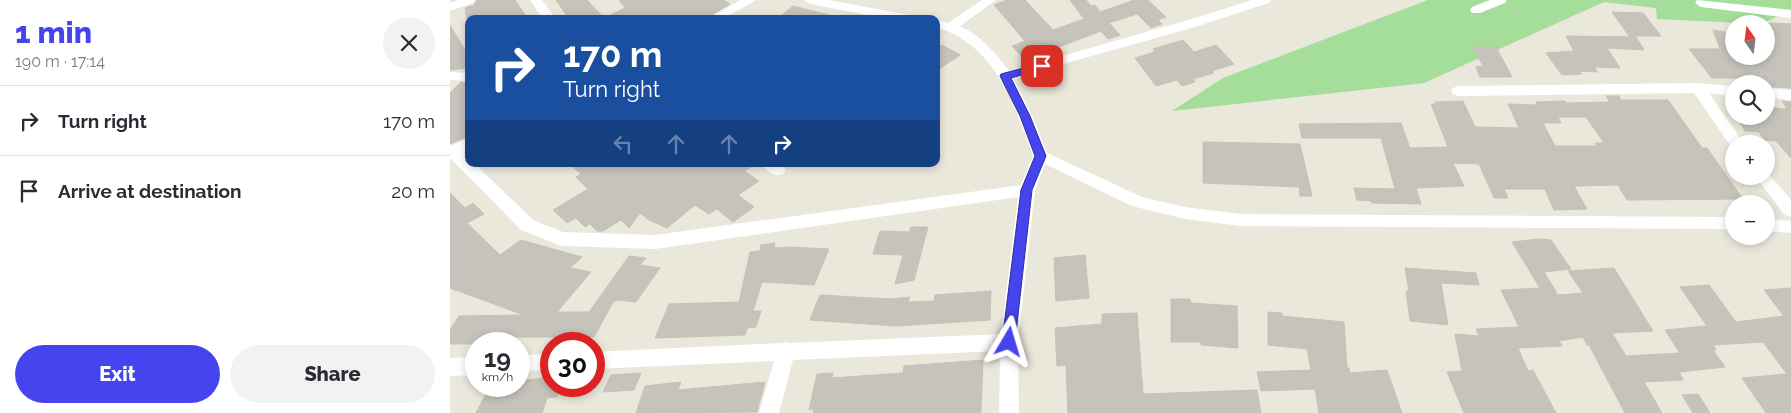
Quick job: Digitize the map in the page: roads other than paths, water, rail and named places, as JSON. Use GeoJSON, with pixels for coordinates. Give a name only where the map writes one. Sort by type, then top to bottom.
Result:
{"type":"FeatureCollection","features":[{"type":"Feature","properties":{"kind":"street"},"geometry":{"type":"LineString","coordinates":[[450,7],[469,0]]}},
{"type":"Feature","properties":{"kind":"street"},"geometry":{"type":"LineString","coordinates":[[536,0],[547,15]]}},
{"type":"Feature","properties":{"kind":"street"},"geometry":{"type":"LineString","coordinates":[[721,15],[750,0]]}},
{"type":"Feature","properties":{"kind":"street"},"geometry":{"type":"LineString","coordinates":[[810,0],[888,15]]}},
{"type":"Feature","properties":{"kind":"street"},"geometry":{"type":"LineString","coordinates":[[944,25],[990,0]]}},
{"type":"Feature","properties":{"kind":"street"},"geometry":{"type":"LineString","coordinates":[[1005,76],[1190,24],[1266,0]]}},
{"type":"Feature","properties":{"kind":"street"},"geometry":{"type":"LineString","coordinates":[[1476,10],[1502,0]]}},
{"type":"Feature","properties":{"kind":"street"},"geometry":{"type":"LineString","coordinates":[[1701,3],[1791,14]]}},
{"type":"Feature","properties":{"kind":"street"},"geometry":{"type":"LineString","coordinates":[[944,25],[972,36],[1005,76],[1025,116],[1040,156],[1027,190],[1009,342],[1009,413]]}},
{"type":"Feature","properties":{"kind":"street"},"geometry":{"type":"LineString","coordinates":[[450,76],[465,76]]}},
{"type":"Feature","properties":{"kind":"street"},"geometry":{"type":"LineString","coordinates":[[1698,88],[1731,135]]}},
{"type":"Feature","properties":{"kind":"street"},"geometry":{"type":"LineString","coordinates":[[1458,91],[1698,88],[1725,90]]}},
{"type":"Feature","properties":{"kind":"street"},"geometry":{"type":"LineString","coordinates":[[1775,94],[1791,95]]}},
{"type":"Feature","properties":{"kind":"street"},"geometry":{"type":"LineString","coordinates":[[465,145],[451,152],[465,165]]}},
{"type":"Feature","properties":{"kind":"street"},"geometry":{"type":"LineString","coordinates":[[1040,156],[1138,202],[1185,213],[1242,220],[1725,223]]}},
{"type":"Feature","properties":{"kind":"street"},"geometry":{"type":"LineString","coordinates":[[467,167],[527,225],[562,239],[655,242],[1027,190]]}},
{"type":"Feature","properties":{"kind":"street"},"geometry":{"type":"LineString","coordinates":[[1770,185],[1791,211]]}},
{"type":"Feature","properties":{"kind":"street"},"geometry":{"type":"LineString","coordinates":[[1775,226],[1791,227]]}},
{"type":"Feature","properties":{"kind":"street"},"geometry":{"type":"LineString","coordinates":[[605,359],[786,350],[1009,342]]}},
{"type":"Feature","properties":{"kind":"street"},"geometry":{"type":"LineString","coordinates":[[769,413],[786,350]]}},
{"type":"Feature","properties":{"kind":"street"},"geometry":{"type":"LineString","coordinates":[[450,367],[465,366]]}}]}
